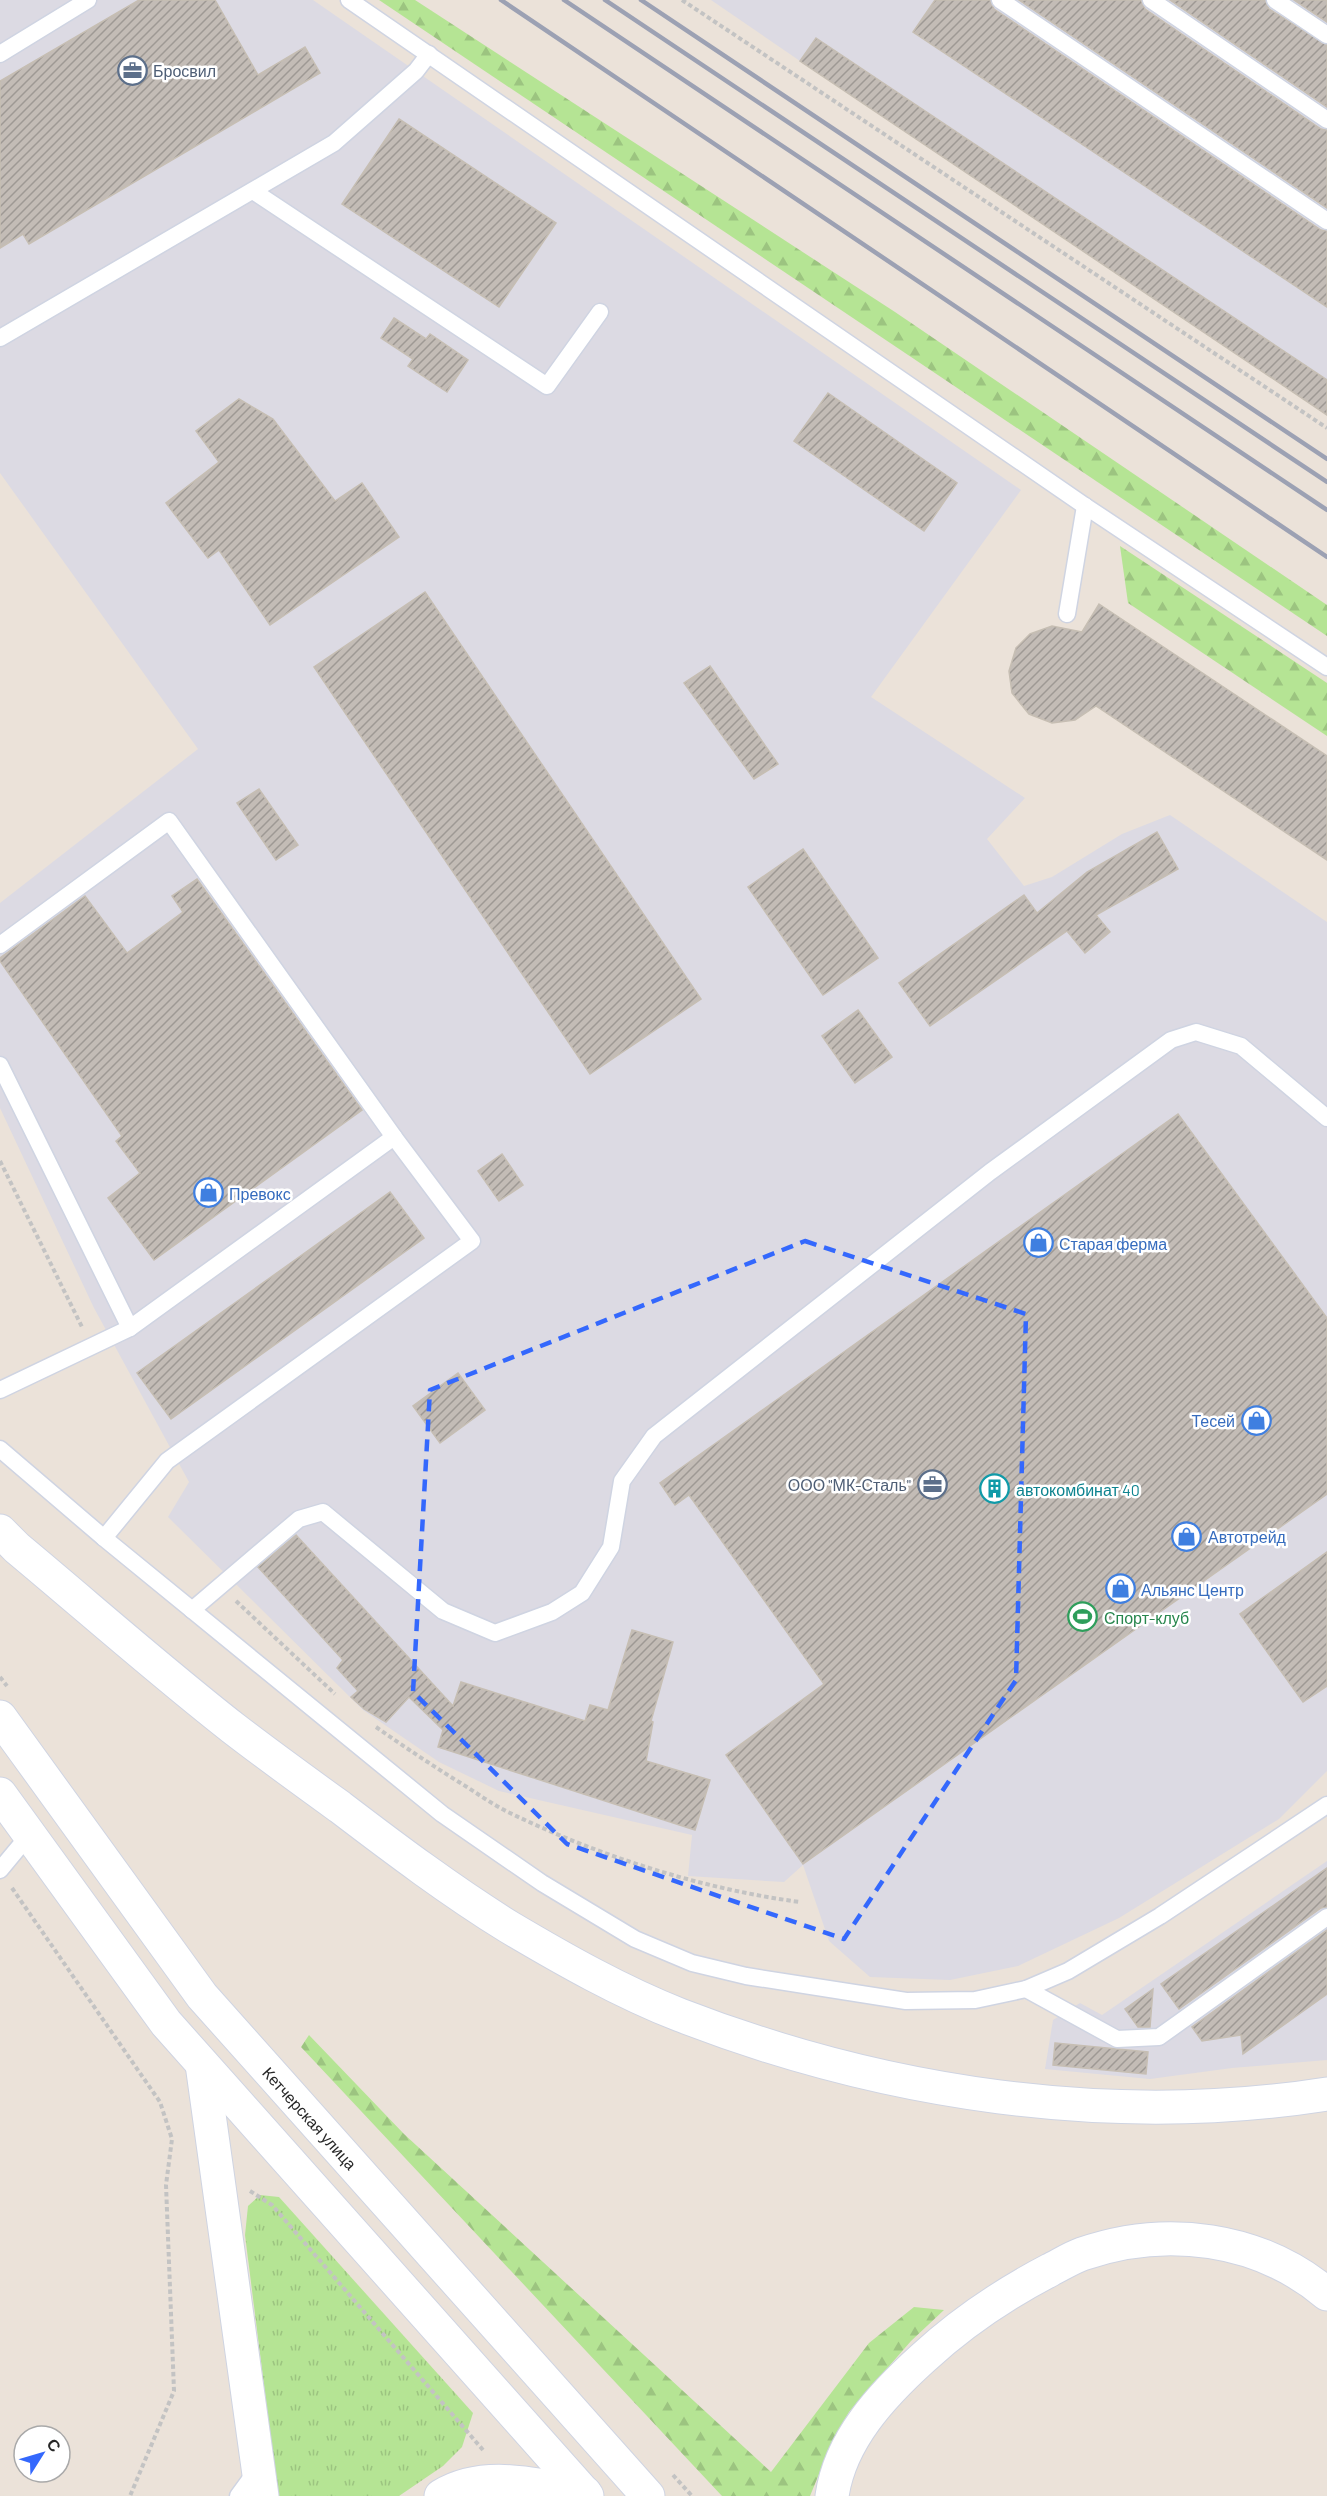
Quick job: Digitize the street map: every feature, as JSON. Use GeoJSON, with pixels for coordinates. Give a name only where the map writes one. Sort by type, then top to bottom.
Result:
{"type":"FeatureCollection","features":[{"type":"Feature","properties":{"kind":"main road"},"geometry":{"type":"LineString","coordinates":[[0,1531],[17,1548],[232,1727],[401,1853],[509,1926],[596,1975],[678,2014],[763,2043],[867,2073],[1025,2102],[1187,2108],[1327,2094]]}},
{"type":"Feature","properties":{"kind":"main road","name":"Кетчерская улица"},"geometry":{"type":"LineString","coordinates":[[0,1717],[202,1996],[648,2496]]}},
{"type":"Feature","properties":{"kind":"main road"},"geometry":{"type":"LineString","coordinates":[[0,1794],[166,2023],[586,2495]]}},
{"type":"Feature","properties":{"kind":"main road"},"geometry":{"type":"LineString","coordinates":[[202,2064],[260,2482]]}},
{"type":"Feature","properties":{"kind":"main road"},"geometry":{"type":"LineString","coordinates":[[832,2496],[835,2477],[856,2433],[895,2384],[942,2341],[1012,2289],[1082,2254],[1139,2240],[1197,2238],[1255,2252],[1306,2277],[1327,2295]]}},
{"type":"Feature","properties":{"kind":"main road"},"geometry":{"type":"LineString","coordinates":[[441,2496],[452,2489],[484,2481],[509,2481],[586,2495]]}},
{"type":"Feature","properties":{"kind":"lane"},"geometry":{"type":"LineString","coordinates":[[0,53],[88,0]]}},
{"type":"Feature","properties":{"kind":"lane"},"geometry":{"type":"LineString","coordinates":[[350,0],[1085,506],[1327,667]]}},
{"type":"Feature","properties":{"kind":"lane"},"geometry":{"type":"LineString","coordinates":[[1000,0],[1327,221]]}},
{"type":"Feature","properties":{"kind":"lane"},"geometry":{"type":"LineString","coordinates":[[1151,0],[1327,120]]}},
{"type":"Feature","properties":{"kind":"lane"},"geometry":{"type":"LineString","coordinates":[[1275,0],[1327,35]]}},
{"type":"Feature","properties":{"kind":"lane"},"geometry":{"type":"LineString","coordinates":[[0,338],[334,142],[416,71],[429,54]]}},
{"type":"Feature","properties":{"kind":"lane"},"geometry":{"type":"LineString","coordinates":[[253,191],[547,386],[600,312]]}},
{"type":"Feature","properties":{"kind":"lane"},"geometry":{"type":"LineString","coordinates":[[1067,614],[1085,506]]}},
{"type":"Feature","properties":{"kind":"lane"},"geometry":{"type":"LineString","coordinates":[[0,945],[170,821],[393,1137],[472,1241],[167,1461],[104,1538]]}},
{"type":"Feature","properties":{"kind":"lane"},"geometry":{"type":"LineString","coordinates":[[192,1610],[299,1519],[323,1512],[443,1611],[495,1633],[552,1612],[582,1593],[611,1547],[621,1480],[654,1436],[990,1172],[1171,1040],[1196,1032],[1241,1046],[1327,1118]]}},
{"type":"Feature","properties":{"kind":"lane"},"geometry":{"type":"LineString","coordinates":[[0,1065],[130,1329]]}},
{"type":"Feature","properties":{"kind":"lane"},"geometry":{"type":"LineString","coordinates":[[0,1390],[130,1329],[393,1137]]}},
{"type":"Feature","properties":{"kind":"lane"},"geometry":{"type":"LineString","coordinates":[[0,1449],[104,1538],[442,1814],[542,1882],[635,1939],[692,1963],[746,1976],[906,2001],[975,2000],[1026,1989],[1068,1971],[1160,1916],[1327,1804]]}},
{"type":"Feature","properties":{"kind":"lane"},"geometry":{"type":"LineString","coordinates":[[0,1870],[29,1835]]}},
{"type":"Feature","properties":{"kind":"lane"},"geometry":{"type":"LineString","coordinates":[[1026,1989],[1117,2039],[1159,2037],[1327,1917]]}},
{"type":"Feature","properties":{"kind":"lane"},"geometry":{"type":"LineString","coordinates":[[238,2496],[260,2482]]}},
{"type":"Feature","properties":{"kind":"path"},"geometry":{"type":"LineString","coordinates":[[682,0],[1327,428]]}},
{"type":"Feature","properties":{"kind":"path"},"geometry":{"type":"LineString","coordinates":[[0,1161],[92,1347]]}},
{"type":"Feature","properties":{"kind":"path"},"geometry":{"type":"LineString","coordinates":[[220,1586],[342,1700]]}},
{"type":"Feature","properties":{"kind":"path"},"geometry":{"type":"LineString","coordinates":[[374,1726],[415,1755],[508,1812],[575,1841],[671,1874],[750,1896],[800,1902]]}},
{"type":"Feature","properties":{"kind":"path"},"geometry":{"type":"LineString","coordinates":[[0,1870],[160,2102],[172,2139],[166,2186],[174,2391],[130,2496]]}},
{"type":"Feature","properties":{"kind":"path"},"geometry":{"type":"LineString","coordinates":[[172,2139],[272,2205],[509,2481]]}},
{"type":"Feature","properties":{"kind":"highlighted area"},"geometry":{"type":"Polygon","coordinates":[[[805,1241],[1026,1314],[1016,1680],[844,1939],[567,1844],[413,1692],[430,1390],[805,1241]]]}},
{"type":"Feature","properties":{"kind":"shaded area"},"geometry":{"type":"Polygon","coordinates":[[[0,0],[313,0],[1021,490],[871,697],[1025,798],[987,839],[1024,886],[1052,877],[1122,834],[1170,815],[1327,922],[1327,1771],[1279,1819],[1119,1918],[1018,1966],[950,1980],[870,1977],[829,1941],[803,1865],[784,1882],[688,1876],[692,1835],[499,1791],[439,1762],[363,1710],[168,1517],[189,1482],[94,1308],[0,1108],[0,903],[198,749],[0,473],[0,0]]]}},
{"type":"Feature","properties":{"kind":"shaded area"},"geometry":{"type":"Polygon","coordinates":[[[711,0],[1327,0],[1327,415],[800,61],[711,0]]]}},
{"type":"Feature","properties":{"kind":"shaded area"},"geometry":{"type":"Polygon","coordinates":[[[1327,1861],[1327,2060],[1232,2068],[1150,2079],[1045,2069],[1053,2020],[1080,2003],[1102,2015],[1327,1861]]]}},
{"type":"Feature","properties":{"kind":"green space"},"geometry":{"type":"Polygon","coordinates":[[[379,0],[415,0],[895,312],[1327,605],[1327,636],[379,0]]]}},
{"type":"Feature","properties":{"kind":"green space"},"geometry":{"type":"Polygon","coordinates":[[[1120,546],[1327,683],[1327,736],[1128,603],[1120,546]]]}},
{"type":"Feature","properties":{"kind":"green space"},"geometry":{"type":"Polygon","coordinates":[[[309,2035],[404,2134],[771,2472],[869,2343],[914,2307],[944,2310],[911,2341],[849,2412],[833,2440],[810,2496],[722,2496],[301,2047],[309,2035]]]}},
{"type":"Feature","properties":{"kind":"green space"},"geometry":{"type":"Polygon","coordinates":[[[260,2195],[279,2197],[473,2413],[462,2447],[443,2466],[399,2496],[278,2496],[245,2235],[248,2206],[260,2195]]]}},
{"type":"Feature","properties":{"kind":"building"},"geometry":{"type":"Polygon","coordinates":[[[139,0],[215,0],[258,75],[305,47],[320,73],[29,244],[23,234],[0,248],[0,81],[139,0]]]}},
{"type":"Feature","properties":{"kind":"building"},"geometry":{"type":"Polygon","coordinates":[[[935,0],[990,0],[994,9],[1321,230],[1327,231],[1327,307],[913,32],[935,0]]]}},
{"type":"Feature","properties":{"kind":"building"},"geometry":{"type":"Polygon","coordinates":[[[1019,0],[1141,0],[1145,9],[1321,129],[1327,130],[1327,208],[1019,0]]]}},
{"type":"Feature","properties":{"kind":"building"},"geometry":{"type":"Polygon","coordinates":[[[1170,0],[1265,0],[1269,9],[1327,45],[1327,107],[1170,0]]]}},
{"type":"Feature","properties":{"kind":"building"},"geometry":{"type":"Polygon","coordinates":[[[1294,0],[1327,0],[1327,22],[1294,0]]]}},
{"type":"Feature","properties":{"kind":"building"},"geometry":{"type":"Polygon","coordinates":[[[816,38],[1327,380],[1327,415],[800,61],[816,38]]]}},
{"type":"Feature","properties":{"kind":"building"},"geometry":{"type":"Polygon","coordinates":[[[399,119],[556,223],[499,307],[342,204],[399,119]]]}},
{"type":"Feature","properties":{"kind":"building"},"geometry":{"type":"Polygon","coordinates":[[[394,318],[426,339],[430,334],[468,360],[447,392],[408,366],[413,359],[381,338],[394,318]]]}},
{"type":"Feature","properties":{"kind":"building"},"geometry":{"type":"Polygon","coordinates":[[[828,393],[957,483],[924,531],[794,441],[828,393]]]}},
{"type":"Feature","properties":{"kind":"building"},"geometry":{"type":"Polygon","coordinates":[[[239,399],[273,419],[335,501],[362,483],[399,537],[270,625],[219,550],[208,558],[166,503],[219,462],[196,431],[239,399]]]}},
{"type":"Feature","properties":{"kind":"building"},"geometry":{"type":"Polygon","coordinates":[[[425,592],[701,999],[590,1074],[314,667],[425,592]]]}},
{"type":"Feature","properties":{"kind":"building"},"geometry":{"type":"Polygon","coordinates":[[[1099,604],[1327,756],[1327,860],[1096,706],[1075,720],[1052,723],[1029,714],[1012,693],[1009,671],[1016,648],[1030,634],[1052,626],[1082,632],[1099,604]]]}},
{"type":"Feature","properties":{"kind":"building"},"geometry":{"type":"Polygon","coordinates":[[[710,666],[778,764],[754,779],[684,683],[710,666]]]}},
{"type":"Feature","properties":{"kind":"building"},"geometry":{"type":"Polygon","coordinates":[[[259,789],[298,845],[276,860],[237,803],[259,789]]]}},
{"type":"Feature","properties":{"kind":"building"},"geometry":{"type":"Polygon","coordinates":[[[1157,832],[1178,869],[1096,915],[1110,932],[1085,953],[1067,931],[930,1026],[899,983],[1024,895],[1037,913],[1087,872],[1157,832]]]}},
{"type":"Feature","properties":{"kind":"building"},"geometry":{"type":"Polygon","coordinates":[[[803,849],[878,958],[823,995],[748,887],[803,849]]]}},
{"type":"Feature","properties":{"kind":"building"},"geometry":{"type":"Polygon","coordinates":[[[197,879],[362,1110],[154,1260],[108,1198],[140,1173],[116,1141],[122,1136],[0,958],[85,896],[127,953],[183,912],[172,896],[197,879]]]}},
{"type":"Feature","properties":{"kind":"building"},"geometry":{"type":"Polygon","coordinates":[[[858,1010],[892,1057],[855,1083],[822,1036],[858,1010]]]}},
{"type":"Feature","properties":{"kind":"building","name":"автокомбинат 40"},"geometry":{"type":"Polygon","coordinates":[[[1178,1114],[1327,1318],[1327,1494],[803,1864],[726,1755],[824,1684],[689,1495],[675,1505],[660,1483],[1178,1114]]]}},
{"type":"Feature","properties":{"kind":"building"},"geometry":{"type":"Polygon","coordinates":[[[502,1154],[523,1185],[499,1201],[478,1171],[502,1154]]]}},
{"type":"Feature","properties":{"kind":"building"},"geometry":{"type":"Polygon","coordinates":[[[390,1192],[424,1238],[171,1419],[137,1373],[390,1192]]]}},
{"type":"Feature","properties":{"kind":"building"},"geometry":{"type":"Polygon","coordinates":[[[458,1373],[485,1410],[440,1443],[413,1406],[458,1373]]]}},
{"type":"Feature","properties":{"kind":"building"},"geometry":{"type":"Polygon","coordinates":[[[296,1535],[453,1706],[461,1682],[585,1721],[590,1705],[608,1710],[632,1630],[673,1642],[651,1721],[653,1722],[646,1761],[710,1780],[695,1830],[438,1747],[443,1730],[409,1697],[386,1722],[364,1709],[351,1697],[358,1691],[337,1668],[343,1660],[258,1567],[296,1535]]]}},
{"type":"Feature","properties":{"kind":"building"},"geometry":{"type":"Polygon","coordinates":[[[1327,1552],[1327,1686],[1303,1702],[1240,1614],[1327,1552]]]}},
{"type":"Feature","properties":{"kind":"building"},"geometry":{"type":"Polygon","coordinates":[[[1327,1868],[1327,1907],[1321,1908],[1179,2009],[1161,1984],[1327,1868]]]}},
{"type":"Feature","properties":{"kind":"building"},"geometry":{"type":"Polygon","coordinates":[[[1327,1930],[1327,1994],[1243,2054],[1241,2035],[1202,2041],[1192,2027],[1327,1930]]]}},
{"type":"Feature","properties":{"kind":"building"},"geometry":{"type":"Polygon","coordinates":[[[1153,1989],[1150,2027],[1138,2027],[1125,2009],[1153,1989]]]}},
{"type":"Feature","properties":{"kind":"building"},"geometry":{"type":"Polygon","coordinates":[[[1055,2043],[1148,2052],[1146,2074],[1053,2065],[1055,2043]]]}},
{"type":"Feature","properties":{"kind":"railway"},"geometry":{"type":"LineString","coordinates":[[501,0],[1327,557]]}},
{"type":"Feature","properties":{"kind":"railway"},"geometry":{"type":"LineString","coordinates":[[564,0],[1327,510]]}},
{"type":"Feature","properties":{"kind":"railway"},"geometry":{"type":"LineString","coordinates":[[605,0],[1327,482]]}},
{"type":"Feature","properties":{"kind":"railway"},"geometry":{"type":"LineString","coordinates":[[641,0],[1327,459]]}},
{"type":"Feature","properties":{"kind":"place","name":"Бросвил"},"geometry":{"type":"Point","coordinates":[132,70]}},
{"type":"Feature","properties":{"kind":"place","name":"Превокс"},"geometry":{"type":"Point","coordinates":[208,1193]}},
{"type":"Feature","properties":{"kind":"place","name":"Старая ферма"},"geometry":{"type":"Point","coordinates":[1038,1243]}},
{"type":"Feature","properties":{"kind":"place","name":"Тесей"},"geometry":{"type":"Point","coordinates":[1256,1420]}},
{"type":"Feature","properties":{"kind":"place","name":"ООО \"МК-Сталь\""},"geometry":{"type":"Point","coordinates":[932,1484]}},
{"type":"Feature","properties":{"kind":"place","name":"автокомбинат 40"},"geometry":{"type":"Point","coordinates":[995,1489]}},
{"type":"Feature","properties":{"kind":"place","name":"Автотрейд"},"geometry":{"type":"Point","coordinates":[1187,1536]}},
{"type":"Feature","properties":{"kind":"place","name":"Альянс Центр"},"geometry":{"type":"Point","coordinates":[1120,1589]}},
{"type":"Feature","properties":{"kind":"place","name":"Спорт-клуб"},"geometry":{"type":"Point","coordinates":[1083,1617]}}]}
